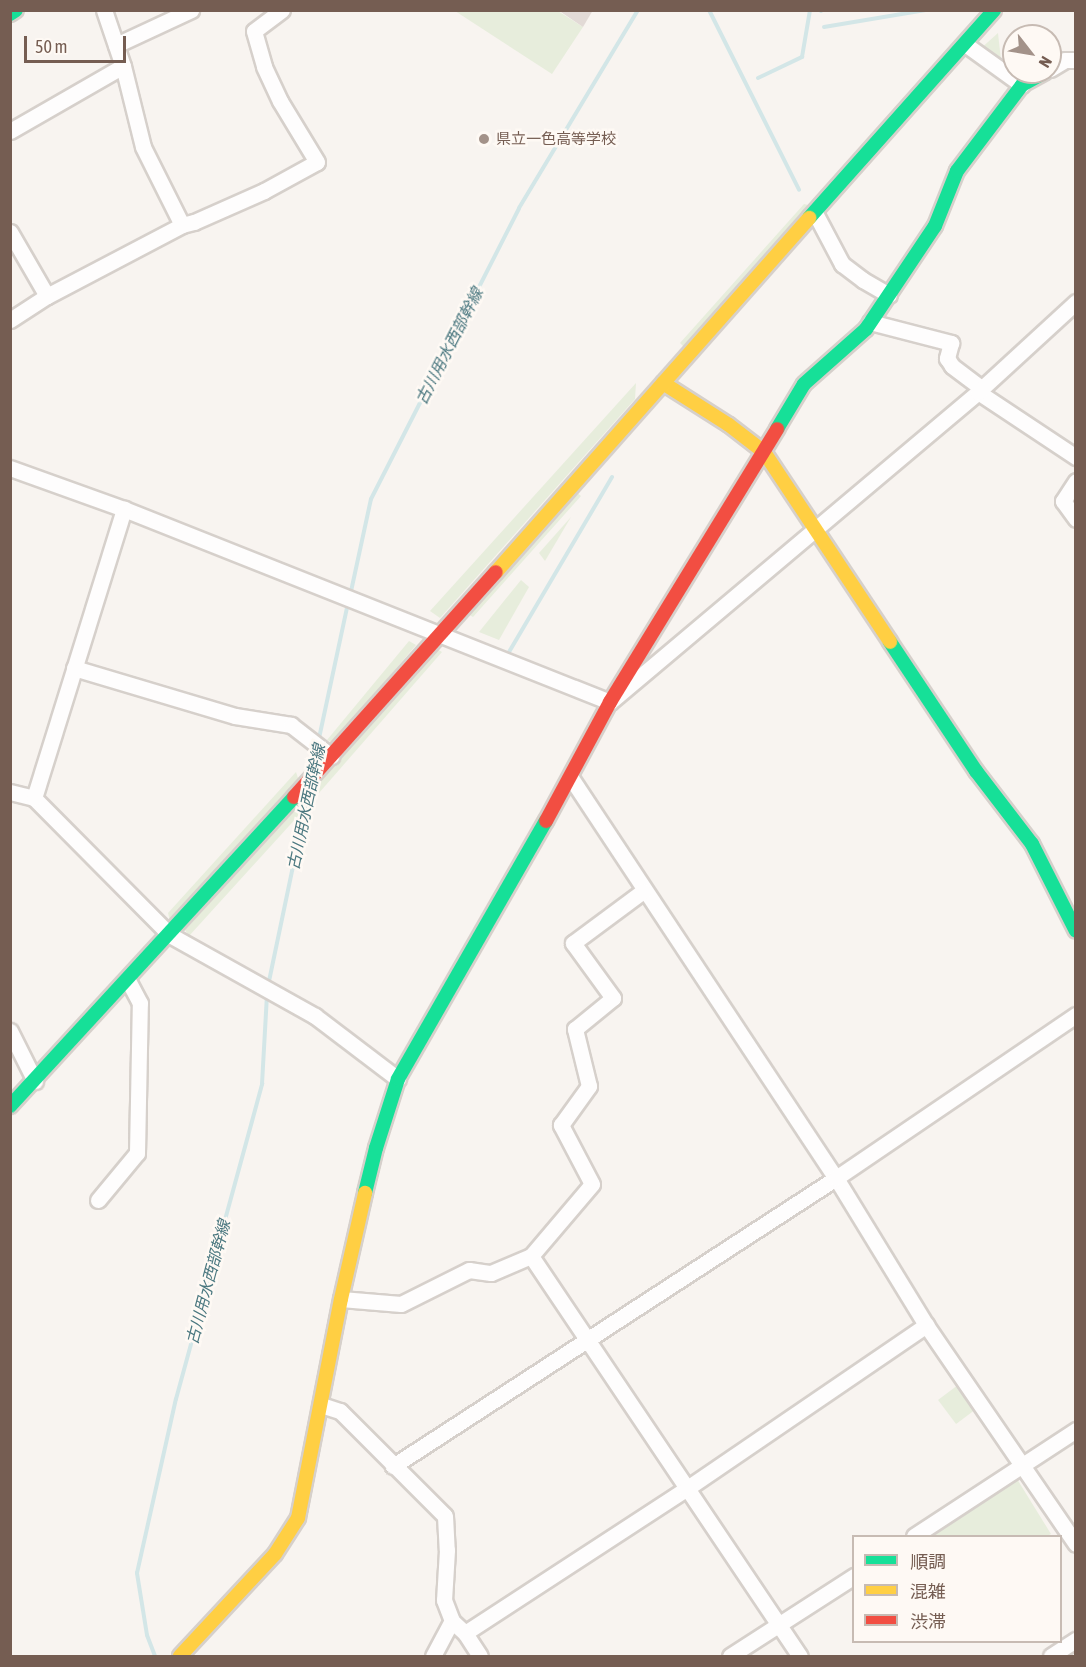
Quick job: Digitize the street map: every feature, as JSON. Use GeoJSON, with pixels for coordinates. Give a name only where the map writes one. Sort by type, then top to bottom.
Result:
{"type":"FeatureCollection","features":[{"type":"Feature","properties":{"kind":"street"},"geometry":{"type":"LineString","coordinates":[[10,14],[16,10]]}},
{"type":"Feature","properties":{"kind":"street"},"geometry":{"type":"LineString","coordinates":[[104,10],[123,66],[143,147],[182,225]]}},
{"type":"Feature","properties":{"kind":"street"},"geometry":{"type":"LineString","coordinates":[[116,45],[191,10]]}},
{"type":"Feature","properties":{"kind":"street"},"geometry":{"type":"LineString","coordinates":[[10,320],[47,296],[182,225],[194,222],[264,191],[317,162],[280,101],[264,66],[254,31],[282,10]]}},
{"type":"Feature","properties":{"kind":"street"},"geometry":{"type":"LineString","coordinates":[[10,1106],[128,980],[441,634],[992,12]]}},
{"type":"Feature","properties":{"kind":"street"},"geometry":{"type":"LineString","coordinates":[[965,44],[1023,86]]}},
{"type":"Feature","properties":{"kind":"street"},"geometry":{"type":"LineString","coordinates":[[10,131],[123,66]]}},
{"type":"Feature","properties":{"kind":"street"},"geometry":{"type":"LineString","coordinates":[[180,1656],[275,1554],[298,1518],[341,1299],[376,1148],[398,1079],[571,778],[610,702],[804,384],[870,322],[935,226],[957,171],[1026,84]]}},
{"type":"Feature","properties":{"kind":"street"},"geometry":{"type":"LineString","coordinates":[[815,213],[842,264],[889,295]]}},
{"type":"Feature","properties":{"kind":"street"},"geometry":{"type":"LineString","coordinates":[[10,232],[47,296]]}},
{"type":"Feature","properties":{"kind":"street"},"geometry":{"type":"LineString","coordinates":[[610,702],[980,390],[1076,302]]}},
{"type":"Feature","properties":{"kind":"street"},"geometry":{"type":"LineString","coordinates":[[870,322],[951,343],[947,358],[952,366],[980,390],[1076,457]]}},
{"type":"Feature","properties":{"kind":"street"},"geometry":{"type":"LineString","coordinates":[[663,383],[729,425],[764,452],[976,771],[1032,844],[1076,931]]}},
{"type":"Feature","properties":{"kind":"street"},"geometry":{"type":"LineString","coordinates":[[10,468],[124,509],[610,702]]}},
{"type":"Feature","properties":{"kind":"street"},"geometry":{"type":"LineString","coordinates":[[1076,481],[1063,501],[1076,519]]}},
{"type":"Feature","properties":{"kind":"street"},"geometry":{"type":"LineString","coordinates":[[34,798],[124,509]]}},
{"type":"Feature","properties":{"kind":"street"},"geometry":{"type":"LineString","coordinates":[[74,668],[235,716],[291,725],[331,756]]}},
{"type":"Feature","properties":{"kind":"street"},"geometry":{"type":"LineString","coordinates":[[571,778],[836,1178],[926,1325],[1076,1544]]}},
{"type":"Feature","properties":{"kind":"street"},"geometry":{"type":"LineString","coordinates":[[10,792],[34,798],[170,934],[315,1016],[398,1079]]}},
{"type":"Feature","properties":{"kind":"street"},"geometry":{"type":"LineString","coordinates":[[341,1299],[401,1304],[469,1270],[491,1273],[531,1256],[592,1184],[561,1125],[589,1086],[575,1029],[613,998],[573,943],[644,891]]}},
{"type":"Feature","properties":{"kind":"street"},"geometry":{"type":"LineString","coordinates":[[98,1200],[137,1153],[140,1003],[128,980]]}},
{"type":"Feature","properties":{"kind":"street"},"geometry":{"type":"LineString","coordinates":[[393,1466],[836,1178],[1076,1015]]}},
{"type":"Feature","properties":{"kind":"street"},"geometry":{"type":"LineString","coordinates":[[10,1031],[35,1081]]}},
{"type":"Feature","properties":{"kind":"street"},"geometry":{"type":"LineString","coordinates":[[531,1256],[800,1656]]}},
{"type":"Feature","properties":{"kind":"street"},"geometry":{"type":"LineString","coordinates":[[465,1634],[686,1489],[926,1325]]}},
{"type":"Feature","properties":{"kind":"street"},"geometry":{"type":"LineString","coordinates":[[321,1405],[340,1411],[445,1516],[447,1550],[444,1600],[452,1621],[465,1634],[480,1656]]}},
{"type":"Feature","properties":{"kind":"street"},"geometry":{"type":"LineString","coordinates":[[916,1535],[1076,1430]]}},
{"type":"Feature","properties":{"kind":"street"},"geometry":{"type":"LineString","coordinates":[[730,1656],[852,1577]]}},
{"type":"Feature","properties":{"kind":"street"},"geometry":{"type":"LineString","coordinates":[[433,1656],[452,1621]]}},
{"type":"Feature","properties":{"kind":"street"},"geometry":{"type":"LineString","coordinates":[[1051,1656],[1076,1640]]}},
{"type":"Feature","properties":{"kind":"green space"},"geometry":{"type":"Polygon","coordinates":[[[455,11],[558,11],[583,27],[552,74],[455,11]]]}},
{"type":"Feature","properties":{"kind":"green space"},"geometry":{"type":"Polygon","coordinates":[[[998,33],[1002,69],[978,51],[998,33]]]}},
{"type":"Feature","properties":{"kind":"green space"},"geometry":{"type":"Polygon","coordinates":[[[804,204],[808,205],[685,348],[680,343],[804,204]]]}},
{"type":"Feature","properties":{"kind":"green space"},"geometry":{"type":"Polygon","coordinates":[[[636,383],[635,399],[440,618],[430,611],[636,383]]]}},
{"type":"Feature","properties":{"kind":"green space"},"geometry":{"type":"Polygon","coordinates":[[[576,492],[581,496],[473,617],[465,612],[576,492]]]}},
{"type":"Feature","properties":{"kind":"green space"},"geometry":{"type":"Polygon","coordinates":[[[571,517],[545,561],[539,553],[571,517]]]}},
{"type":"Feature","properties":{"kind":"green space"},"geometry":{"type":"Polygon","coordinates":[[[521,580],[529,587],[499,640],[479,632],[521,580]]]}},
{"type":"Feature","properties":{"kind":"green space"},"geometry":{"type":"Polygon","coordinates":[[[409,641],[416,645],[333,743],[327,740],[409,641]]]}},
{"type":"Feature","properties":{"kind":"green space"},"geometry":{"type":"Polygon","coordinates":[[[437,649],[442,652],[312,801],[309,794],[437,649]]]}},
{"type":"Feature","properties":{"kind":"green space"},"geometry":{"type":"Polygon","coordinates":[[[296,772],[299,781],[170,921],[168,913],[296,772]]]}},
{"type":"Feature","properties":{"kind":"green space"},"geometry":{"type":"Polygon","coordinates":[[[301,799],[299,815],[189,936],[185,930],[301,799]]]}},
{"type":"Feature","properties":{"kind":"green space"},"geometry":{"type":"Polygon","coordinates":[[[958,1385],[976,1409],[956,1424],[938,1400],[958,1385]]]}},
{"type":"Feature","properties":{"kind":"green space"},"geometry":{"type":"Polygon","coordinates":[[[1017,1479],[1051,1534],[1049,1535],[934,1535],[1017,1479]]]}},
{"type":"Feature","properties":{"kind":"building"},"geometry":{"type":"Polygon","coordinates":[[[558,10],[593,10],[583,27],[558,10]]]}},
{"type":"Feature","properties":{"kind":"waterway","name":"古川用水西部幹線"},"geometry":{"type":"LineString","coordinates":[[350,596],[371,499],[519,208],[638,10]]}},
{"type":"Feature","properties":{"kind":"waterway"},"geometry":{"type":"LineString","coordinates":[[709,10],[799,190]]}},
{"type":"Feature","properties":{"kind":"waterway"},"geometry":{"type":"LineString","coordinates":[[758,78],[802,57],[810,10]]}},
{"type":"Feature","properties":{"kind":"waterway"},"geometry":{"type":"LineString","coordinates":[[824,27],[926,10]]}},
{"type":"Feature","properties":{"kind":"waterway"},"geometry":{"type":"LineString","coordinates":[[509,652],[612,477]]}},
{"type":"Feature","properties":{"kind":"waterway","name":"古川用水西部幹線"},"geometry":{"type":"LineString","coordinates":[[318,743],[348,603]]}},
{"type":"Feature","properties":{"kind":"waterway","name":"古川用水西部幹線"},"geometry":{"type":"LineString","coordinates":[[268,986],[308,794]]}},
{"type":"Feature","properties":{"kind":"waterway","name":"古川用水西部幹線"},"geometry":{"type":"LineString","coordinates":[[155,1656],[147,1635],[137,1573],[176,1399],[262,1084],[267,994]]}},
{"type":"Feature","properties":{"kind":"traffic: fast"},"geometry":{"type":"LineString","coordinates":[[10,14],[16,10]]}},
{"type":"Feature","properties":{"kind":"traffic: fast"},"geometry":{"type":"LineString","coordinates":[[809,218],[994,10]]}},
{"type":"Feature","properties":{"kind":"traffic: fast"},"geometry":{"type":"LineString","coordinates":[[777,429],[804,384],[866,329],[935,226],[957,171],[1024,84]]}},
{"type":"Feature","properties":{"kind":"traffic: fast"},"geometry":{"type":"LineString","coordinates":[[890,642],[976,771],[1032,844],[1076,931]]}},
{"type":"Feature","properties":{"kind":"traffic: fast"},"geometry":{"type":"LineString","coordinates":[[10,1106],[294,797]]}},
{"type":"Feature","properties":{"kind":"traffic: fast"},"geometry":{"type":"LineString","coordinates":[[365,1193],[376,1148],[398,1079],[546,821]]}},
{"type":"Feature","properties":{"kind":"traffic: slow"},"geometry":{"type":"LineString","coordinates":[[496,572],[809,218]]}},
{"type":"Feature","properties":{"kind":"traffic: slow"},"geometry":{"type":"LineString","coordinates":[[663,383],[729,425],[764,452],[890,642]]}},
{"type":"Feature","properties":{"kind":"traffic: slow"},"geometry":{"type":"LineString","coordinates":[[180,1656],[275,1554],[298,1518],[341,1299],[365,1193]]}},
{"type":"Feature","properties":{"kind":"traffic: jam"},"geometry":{"type":"LineString","coordinates":[[546,821],[610,702],[777,429]]}},
{"type":"Feature","properties":{"kind":"traffic: jam"},"geometry":{"type":"LineString","coordinates":[[294,797],[496,572]]}},
{"type":"Feature","properties":{"kind":"place","name":"県立一色高等学校"},"geometry":{"type":"Point","coordinates":[484,139]}}]}
